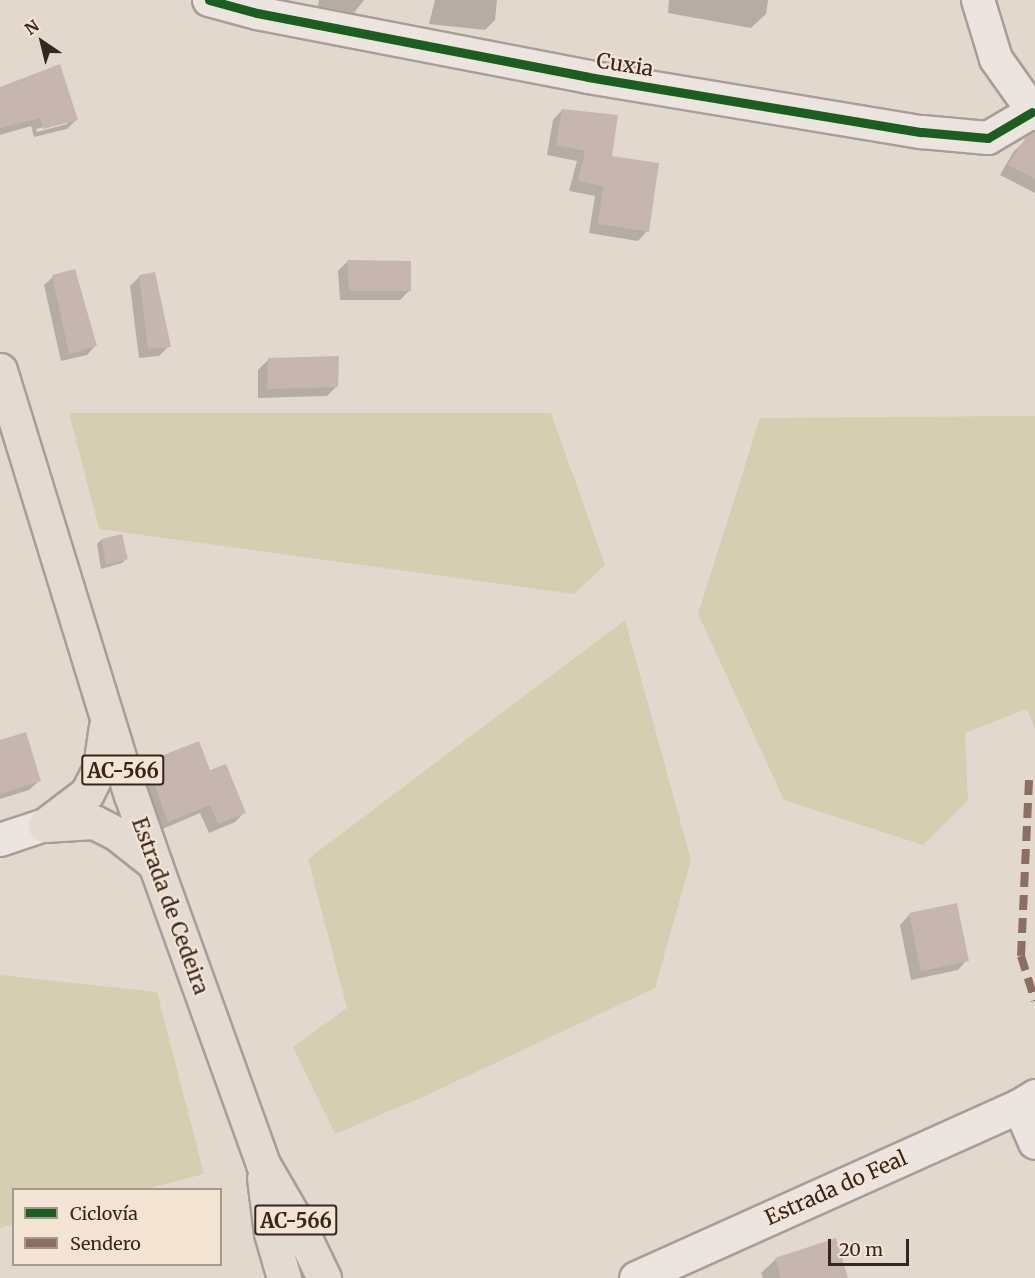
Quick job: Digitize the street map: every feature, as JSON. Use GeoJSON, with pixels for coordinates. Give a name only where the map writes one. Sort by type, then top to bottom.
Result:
{"type":"FeatureCollection","features":[{"type":"Feature","properties":{"kind":"main road","name":"Estrada de Cedeira"},"geometry":{"type":"LineString","coordinates":[[0,370],[131,795],[155,864],[263,1164],[299,1226],[324,1278]]}},
{"type":"Feature","properties":{"kind":"main road"},"geometry":{"type":"LineString","coordinates":[[45,825],[87,793],[100,767],[107,718]]}},
{"type":"Feature","properties":{"kind":"main road"},"geometry":{"type":"LineString","coordinates":[[45,825],[131,795]]}},
{"type":"Feature","properties":{"kind":"main road"},"geometry":{"type":"LineString","coordinates":[[45,825],[94,822],[116,833],[155,864]]}},
{"type":"Feature","properties":{"kind":"main road","name":"Estrada do Feal"},"geometry":{"type":"LineString","coordinates":[[636,1278],[1027,1101]]}},
{"type":"Feature","properties":{"kind":"main road","name":"Estrada de Cedeira"},"geometry":{"type":"LineString","coordinates":[[263,1164],[271,1233],[284,1278]]}},
{"type":"Feature","properties":{"kind":"street","name":"Cuxia"},"geometry":{"type":"LineString","coordinates":[[209,0],[257,13],[576,75],[921,132],[988,138],[1034,113]]}},
{"type":"Feature","properties":{"kind":"street"},"geometry":{"type":"LineString","coordinates":[[978,0],[996,59],[1034,113]]}},
{"type":"Feature","properties":{"kind":"street"},"geometry":{"type":"LineString","coordinates":[[0,840],[45,825]]}},
{"type":"Feature","properties":{"kind":"street"},"geometry":{"type":"LineString","coordinates":[[1027,1101],[1035,1143]]}},
{"type":"Feature","properties":{"kind":"shaded area"},"geometry":{"type":"Polygon","coordinates":[[[69,413],[551,413],[605,565],[574,594],[99,529],[69,413]]]}},
{"type":"Feature","properties":{"kind":"shaded area"},"geometry":{"type":"Polygon","coordinates":[[[1035,416],[1035,729],[1027,709],[965,733],[968,800],[923,845],[784,800],[698,614],[760,418],[1035,416]]]}},
{"type":"Feature","properties":{"kind":"shaded area"},"geometry":{"type":"Polygon","coordinates":[[[625,620],[691,860],[655,988],[425,1096],[335,1134],[293,1047],[347,1008],[308,859],[625,620]]]}},
{"type":"Feature","properties":{"kind":"shaded area"},"geometry":{"type":"Polygon","coordinates":[[[0,975],[157,992],[204,1174],[150,1188],[12,1188],[12,1224],[0,1228],[0,975]]]}},
{"type":"Feature","properties":{"kind":"building"},"geometry":{"type":"Polygon","coordinates":[[[60,64],[78,120],[43,129],[40,118],[0,128],[0,87],[60,64]]]}},
{"type":"Feature","properties":{"kind":"building"},"geometry":{"type":"Polygon","coordinates":[[[562,109],[618,115],[612,156],[659,163],[649,232],[598,224],[603,186],[578,181],[585,151],[556,145],[562,109]]]}},
{"type":"Feature","properties":{"kind":"building"},"geometry":{"type":"Polygon","coordinates":[[[1035,132],[1035,179],[1008,165],[1026,137],[1035,132]]]}},
{"type":"Feature","properties":{"kind":"building"},"geometry":{"type":"Polygon","coordinates":[[[347,260],[411,261],[411,291],[349,291],[347,260]]]}},
{"type":"Feature","properties":{"kind":"building"},"geometry":{"type":"Polygon","coordinates":[[[75,269],[97,346],[69,354],[52,275],[75,269]]]}},
{"type":"Feature","properties":{"kind":"building"},"geometry":{"type":"Polygon","coordinates":[[[155,272],[171,347],[148,349],[139,275],[155,272]]]}},
{"type":"Feature","properties":{"kind":"building"},"geometry":{"type":"Polygon","coordinates":[[[339,356],[338,387],[267,389],[268,358],[339,356]]]}},
{"type":"Feature","properties":{"kind":"building"},"geometry":{"type":"Polygon","coordinates":[[[122,534],[128,559],[106,565],[101,539],[122,534]]]}},
{"type":"Feature","properties":{"kind":"building"},"geometry":{"type":"Polygon","coordinates":[[[26,732],[41,781],[0,794],[0,740],[26,732]]]}},
{"type":"Feature","properties":{"kind":"building"},"geometry":{"type":"Polygon","coordinates":[[[199,741],[210,770],[226,764],[246,813],[218,824],[210,805],[168,822],[146,762],[199,741]]]}},
{"type":"Feature","properties":{"kind":"building"},"geometry":{"type":"Polygon","coordinates":[[[957,903],[969,961],[921,971],[909,913],[957,903]]]}},
{"type":"Feature","properties":{"kind":"building"},"geometry":{"type":"Polygon","coordinates":[[[836,1238],[848,1278],[781,1278],[775,1258],[836,1238]]]}},
{"type":"Feature","properties":{"kind":"marked path"},"geometry":{"type":"LineString","coordinates":[[1029,780],[1021,956],[1035,1001]]}},
{"type":"Feature","properties":{"kind":"cycle path"},"geometry":{"type":"LineString","coordinates":[[209,0],[257,13],[588,77],[922,132],[988,138],[1032,112]]}}]}
